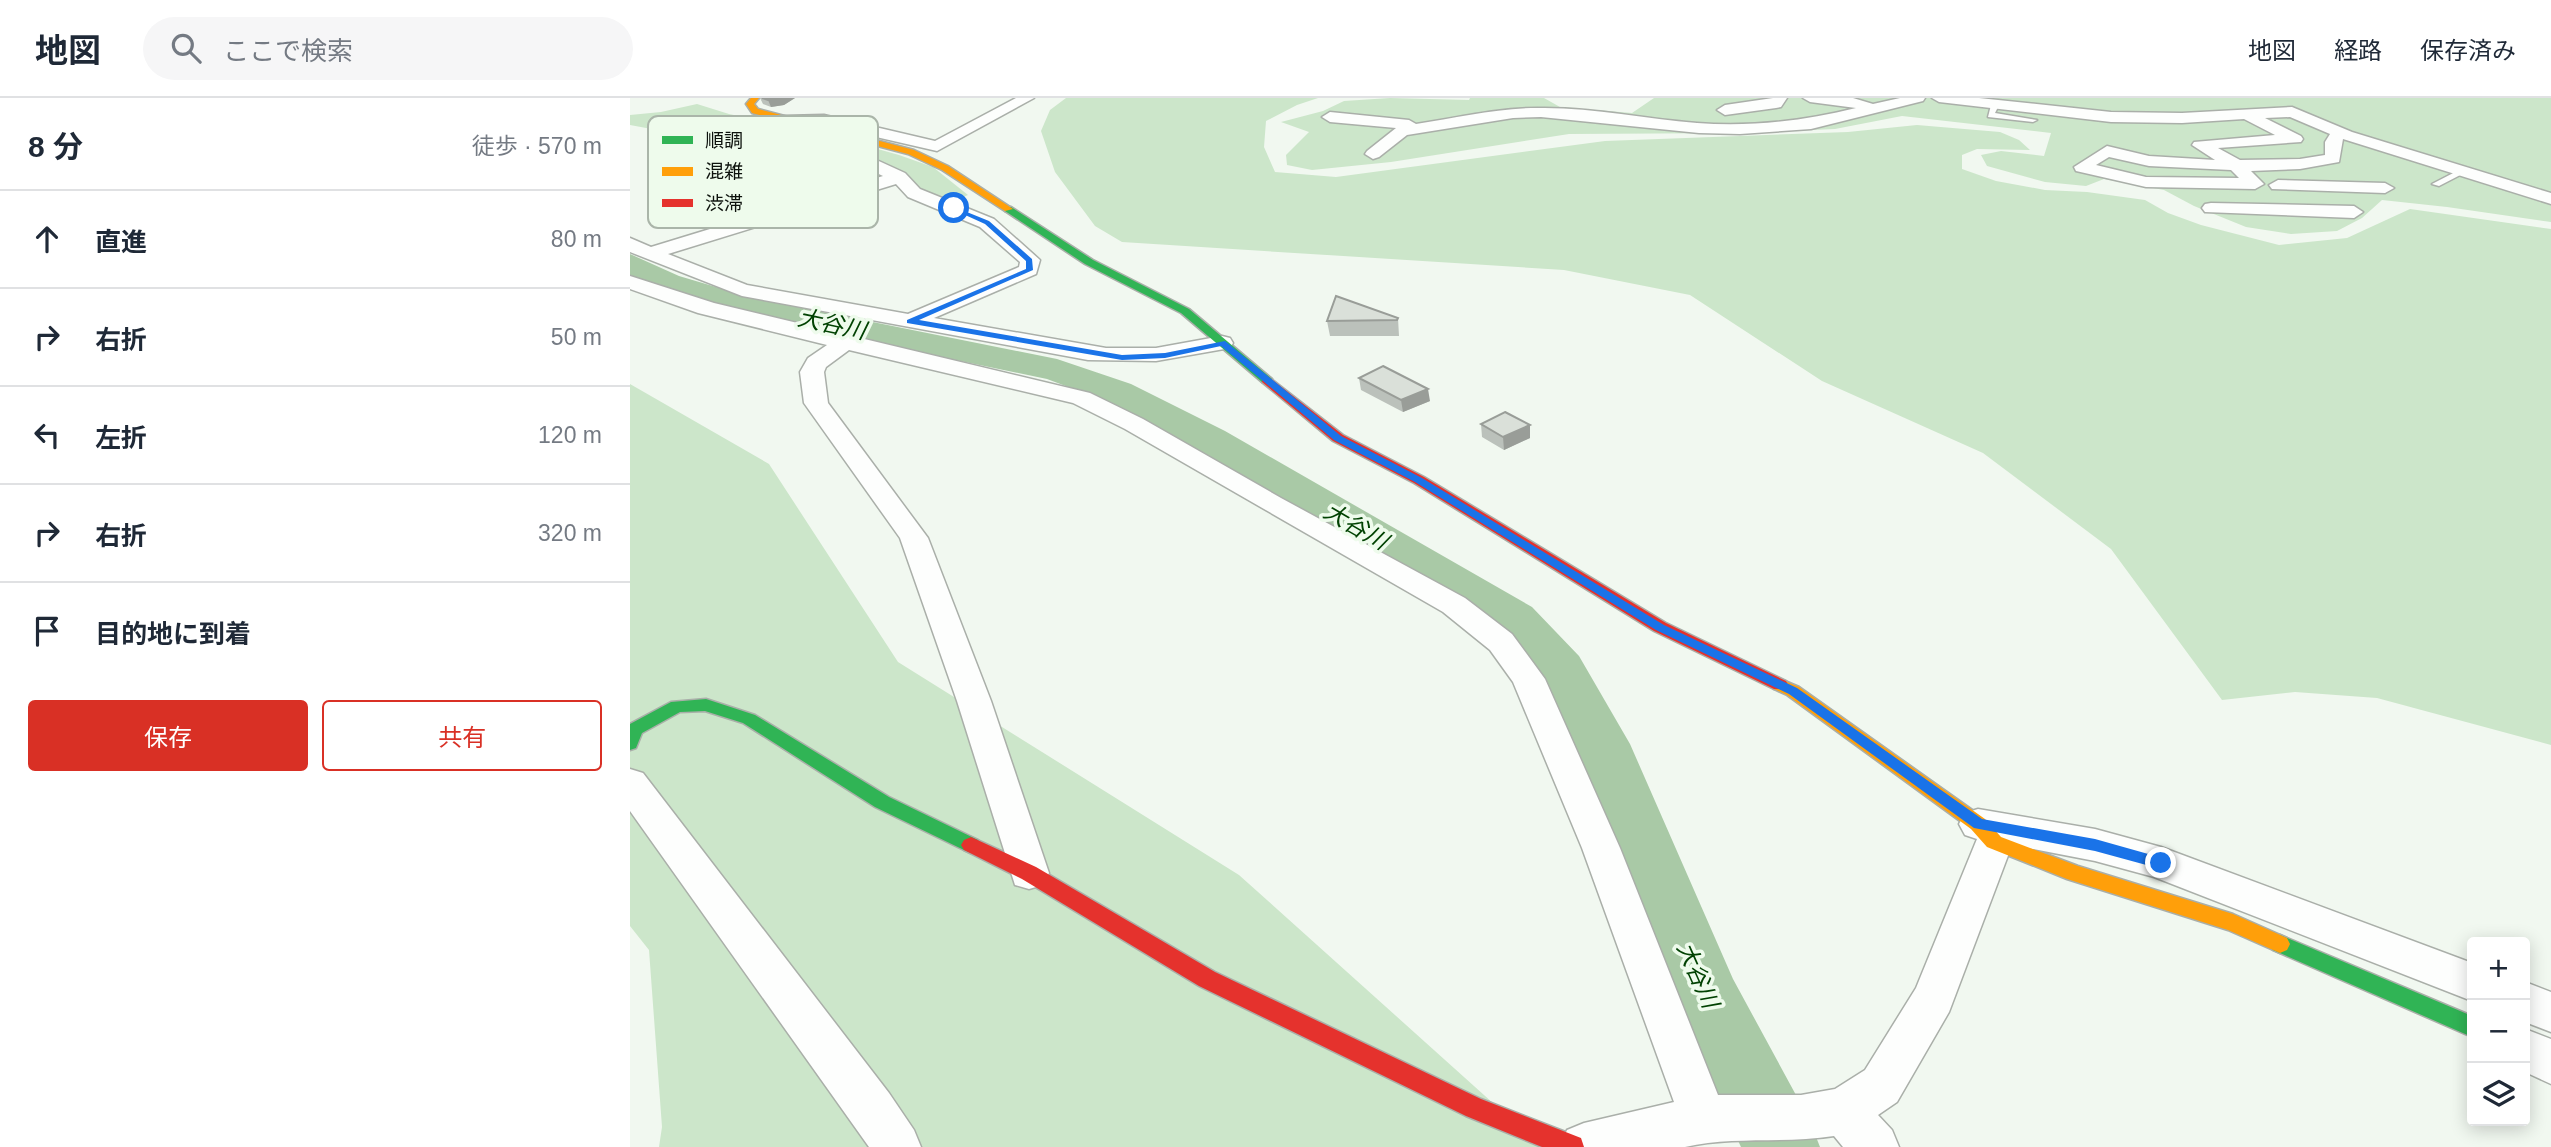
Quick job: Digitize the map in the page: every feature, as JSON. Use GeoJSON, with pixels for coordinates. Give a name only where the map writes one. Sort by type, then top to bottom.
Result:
{"type":"FeatureCollection","features":[{"type":"Feature","properties":{"kind":"street"},"geometry":{"type":"LineString","coordinates":[[755,98],[750,104],[755,111],[773,116]]}},
{"type":"Feature","properties":{"kind":"street"},"geometry":{"type":"LineString","coordinates":[[878,132],[937,146],[1027,98]]}},
{"type":"Feature","properties":{"kind":"street"},"geometry":{"type":"LineString","coordinates":[[1810,98],[1851,102],[1877,110]]}},
{"type":"Feature","properties":{"kind":"street"},"geometry":{"type":"LineString","coordinates":[[1402,131],[1541,112],[1740,129],[1811,124],[1919,98]]}},
{"type":"Feature","properties":{"kind":"street"},"geometry":{"type":"LineString","coordinates":[[1939,98],[1995,105],[2069,120],[2246,114],[2288,105],[2339,132],[2551,199]]}},
{"type":"Feature","properties":{"kind":"street"},"geometry":{"type":"LineString","coordinates":[[1642,121],[1654,111],[1682,115],[1778,101],[1811,124]]}},
{"type":"Feature","properties":{"kind":"street"},"geometry":{"type":"LineString","coordinates":[[2246,114],[2295,139],[2107,151],[2082,167],[2146,182],[2385,188]]}},
{"type":"Feature","properties":{"kind":"street"},"geometry":{"type":"LineString","coordinates":[[1330,117],[1409,125],[1373,154]]}},
{"type":"Feature","properties":{"kind":"street"},"geometry":{"type":"LineString","coordinates":[[2151,117],[2187,146],[2234,163],[2301,231]]}},
{"type":"Feature","properties":{"kind":"street"},"geometry":{"type":"LineString","coordinates":[[2088,139],[2107,151],[2146,160],[2297,165],[2327,162],[2333,158],[2333,142],[2339,132]]}},
{"type":"Feature","properties":{"kind":"street"},"geometry":{"type":"LineString","coordinates":[[878,143],[911,152],[945,168],[1089,262],[1185,312],[1338,438],[1419,480],[1660,627],[1793,691],[1986,833],[2074,873],[2233,923],[2467,1025]]}},
{"type":"Feature","properties":{"kind":"street"},"geometry":{"type":"LineString","coordinates":[[878,167],[900,177],[914,193],[987,223],[1030,260],[1029,270],[910,321]]}},
{"type":"Feature","properties":{"kind":"street"},"geometry":{"type":"LineString","coordinates":[[878,184],[900,177]]}},
{"type":"Feature","properties":{"kind":"street"},"geometry":{"type":"LineString","coordinates":[[2211,208],[2354,212]]}},
{"type":"Feature","properties":{"kind":"street"},"geometry":{"type":"LineString","coordinates":[[649,254],[734,228]]}},
{"type":"Feature","properties":{"kind":"street"},"geometry":{"type":"LineString","coordinates":[[630,244],[742,290],[1122,357],[1165,356],[1222,343]]}},
{"type":"Feature","properties":{"kind":"street"},"geometry":{"type":"LineString","coordinates":[[630,282],[706,308],[1081,398],[1134,424],[1271,504],[1454,604],[1501,642],[1528,679],[1601,848],[1680,1062],[1704,1119]]}},
{"type":"Feature","properties":{"kind":"street"},"geometry":{"type":"LineString","coordinates":[[846,342],[816,363],[812,372],[816,403],[914,538],[974,701],[1029,873]]}},
{"type":"Feature","properties":{"kind":"street"},"geometry":{"type":"LineString","coordinates":[[630,743],[635,729],[677,706],[706,705],[749,719],[882,802],[1029,873],[1207,979],[1474,1108],[1572,1147]]}},
{"type":"Feature","properties":{"kind":"street"},"geometry":{"type":"LineString","coordinates":[[630,783],[872,1109],[897,1147]]}},
{"type":"Feature","properties":{"kind":"street"},"geometry":{"type":"LineString","coordinates":[[1986,833],[2095,845],[2161,863],[2467,980]]}},
{"type":"Feature","properties":{"kind":"street"},"geometry":{"type":"LineString","coordinates":[[1584,1147],[1704,1119],[1801,1118],[1843,1111],[1881,1086],[1934,998],[1986,833]]}},
{"type":"Feature","properties":{"kind":"street"},"geometry":{"type":"LineString","coordinates":[[2530,1004],[2551,1012]]}},
{"type":"Feature","properties":{"kind":"street"},"geometry":{"type":"LineString","coordinates":[[2530,1052],[2551,1062]]}},
{"type":"Feature","properties":{"kind":"street"},"geometry":{"type":"LineString","coordinates":[[1843,1111],[1875,1147]]}},
{"type":"Feature","properties":{"kind":"lane"},"geometry":{"type":"LineString","coordinates":[[1995,105],[1991,116],[2034,120]]}},
{"type":"Feature","properties":{"kind":"lane"},"geometry":{"type":"LineString","coordinates":[[2436,184],[2464,171]]}},
{"type":"Feature","properties":{"kind":"green space"},"geometry":{"type":"Polygon","coordinates":[[[1066,98],[1318,98],[1266,121],[1264,147],[1275,172],[1336,177],[1605,141],[1848,132],[1917,125],[2000,132],[2019,140],[2030,150],[1977,149],[1962,155],[1962,169],[1996,181],[2045,190],[2087,192],[2145,200],[2168,213],[2201,225],[2279,245],[2347,238],[2410,209],[2551,229],[2551,745],[2377,698],[2295,692],[2222,700],[2111,549],[1983,453],[1822,381],[1690,295],[1564,270],[1122,242],[1095,226],[1055,172],[1041,131],[1050,110],[1066,98]]]}},
{"type":"Feature","properties":{"kind":"green space"},"geometry":{"type":"Polygon","coordinates":[[[1390,98],[1544,98],[1560,107],[1632,113],[1654,98],[2551,98],[2551,222],[2382,200],[2362,218],[2337,231],[2291,234],[2246,227],[2194,206],[2164,190],[2104,179],[2086,186],[2045,182],[1987,166],[1981,155],[2001,151],[2044,156],[2051,133],[1902,116],[1835,129],[1745,133],[1569,134],[1391,162],[1312,170],[1287,165],[1286,155],[1309,132],[1281,122],[1323,111],[1344,101],[1390,98]]]}},
{"type":"Feature","properties":{"kind":"green space"},"geometry":{"type":"Polygon","coordinates":[[[697,104],[739,116],[648,116],[648,128],[630,125],[630,115],[697,104]]]}},
{"type":"Feature","properties":{"kind":"green space"},"geometry":{"type":"Polygon","coordinates":[[[878,149],[933,167],[968,195],[954,201],[878,173],[878,149]]]}},
{"type":"Feature","properties":{"kind":"green space"},"geometry":{"type":"Polygon","coordinates":[[[630,384],[769,464],[898,662],[1239,875],[1542,1147],[659,1147],[662,1127],[649,950],[630,926],[630,384]]]}},
{"type":"Feature","properties":{"kind":"building"},"geometry":{"type":"Polygon","coordinates":[[[1336,296],[1398,318],[1327,321],[1336,296]]]}},
{"type":"Feature","properties":{"kind":"building"},"geometry":{"type":"Polygon","coordinates":[[[1383,366],[1428,389],[1401,400],[1359,378],[1383,366]]]}},
{"type":"Feature","properties":{"kind":"building"},"geometry":{"type":"Polygon","coordinates":[[[1505,412],[1530,425],[1503,437],[1481,424],[1505,412]]]}},
{"type":"Feature","properties":{"kind":"waterway","name":"大谷川"},"geometry":{"type":"LineString","coordinates":[[630,264],[667,283],[747,307],[1057,370],[1117,392],[1210,440],[1514,619],[1560,669],[1601,744],[1706,998],[1781,1147]]}},
{"type":"Feature","properties":{"kind":"traffic: fast"},"geometry":{"type":"LineString","coordinates":[[1008,209],[1089,262],[1185,311],[1266,379]]}},
{"type":"Feature","properties":{"kind":"traffic: fast"},"geometry":{"type":"LineString","coordinates":[[630,743],[635,729],[677,706],[706,705],[749,719],[882,802],[971,845]]}},
{"type":"Feature","properties":{"kind":"traffic: fast"},"geometry":{"type":"LineString","coordinates":[[2280,944],[2467,1025]]}},
{"type":"Feature","properties":{"kind":"traffic: slow"},"geometry":{"type":"LineString","coordinates":[[755,98],[750,104],[755,111],[774,116]]}},
{"type":"Feature","properties":{"kind":"traffic: slow"},"geometry":{"type":"LineString","coordinates":[[878,143],[911,152],[945,168],[1008,209]]}},
{"type":"Feature","properties":{"kind":"traffic: slow"},"geometry":{"type":"LineString","coordinates":[[1780,685],[1793,691],[1978,824],[1994,842],[2074,873],[2233,923],[2280,944]]}},
{"type":"Feature","properties":{"kind":"traffic: jam"},"geometry":{"type":"LineString","coordinates":[[1266,379],[1338,438],[1419,480],[1660,627],[1780,685]]}},
{"type":"Feature","properties":{"kind":"traffic: jam"},"geometry":{"type":"LineString","coordinates":[[971,845],[1029,873],[1207,979],[1474,1108],[1572,1147]]}},
{"type":"Feature","properties":{"kind":"route"},"geometry":{"type":"LineString","coordinates":[[954,208],[987,223],[1030,260],[1029,270],[910,321],[1122,357],[1165,356],[1222,343],[1338,438],[1419,480],[1660,627],[1793,691],[1979,824],[2095,845],[2161,863]]}}]}
